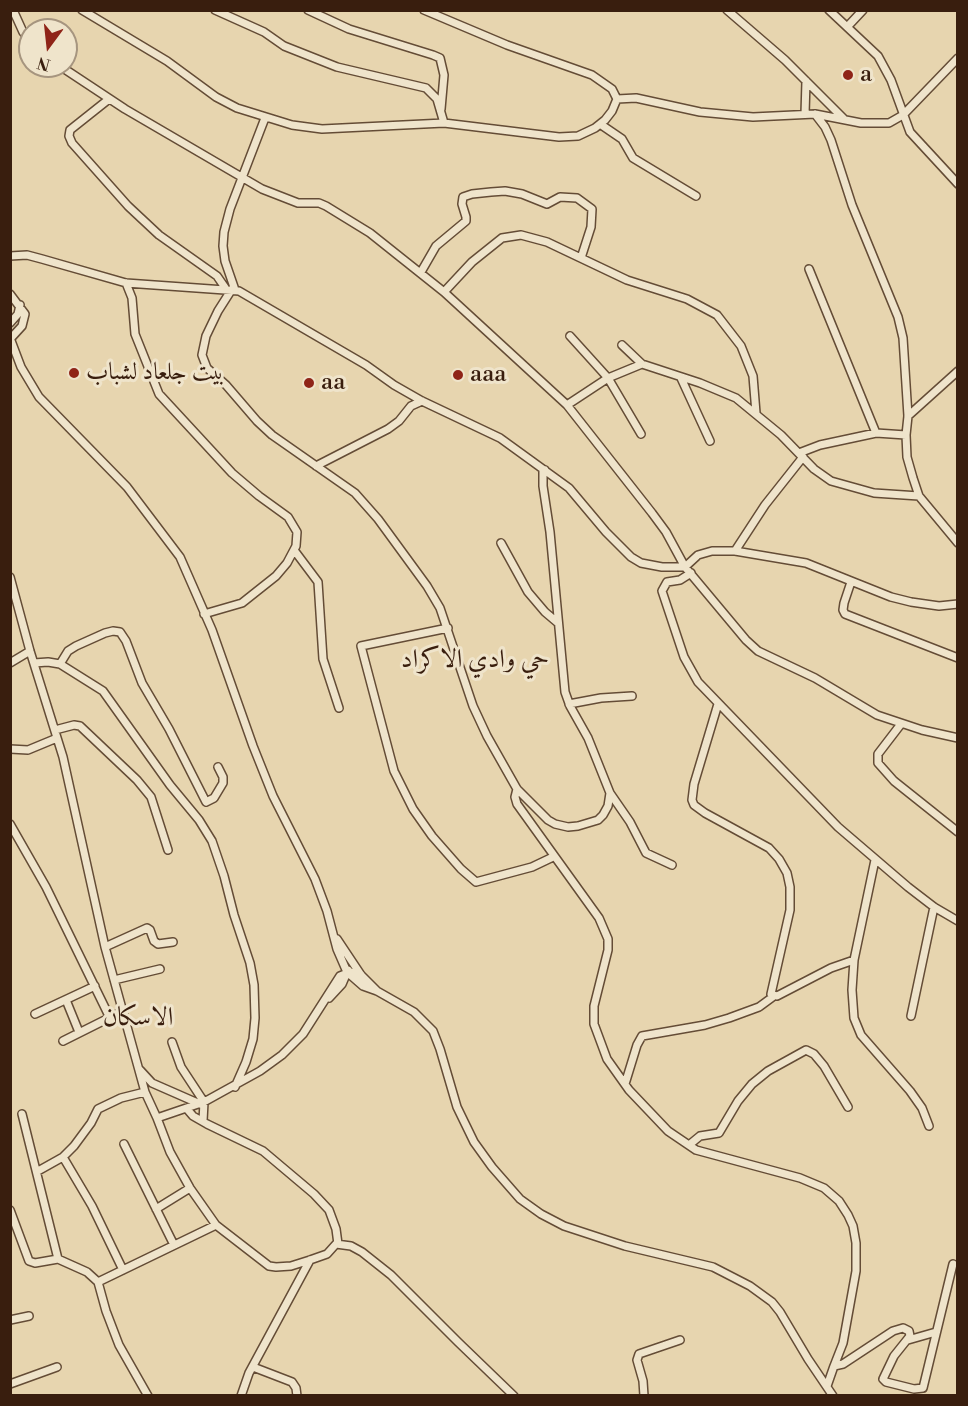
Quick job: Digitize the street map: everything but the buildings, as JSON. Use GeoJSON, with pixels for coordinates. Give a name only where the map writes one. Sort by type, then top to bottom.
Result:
{"type":"FeatureCollection","features":[{"type":"Feature","properties":{"kind":"street"},"geometry":{"type":"LineString","coordinates":[[82,10],[167,61],[216,97],[237,108],[292,125],[322,129],[444,123],[559,136],[578,136],[600,124],[612,111],[617,99],[612,89],[592,75],[507,45],[424,10]]}},
{"type":"Feature","properties":{"kind":"street"},"geometry":{"type":"LineString","coordinates":[[215,10],[264,32],[284,46],[337,67],[419,85],[432,92],[441,109],[444,123]]}},
{"type":"Feature","properties":{"kind":"street"},"geometry":{"type":"LineString","coordinates":[[308,10],[360,33],[440,58],[444,75],[441,109]]}},
{"type":"Feature","properties":{"kind":"street"},"geometry":{"type":"LineString","coordinates":[[829,10],[878,56],[891,80],[910,132],[957,184]]}},
{"type":"Feature","properties":{"kind":"street"},"geometry":{"type":"LineString","coordinates":[[848,26],[863,10]]}},
{"type":"Feature","properties":{"kind":"street"},"geometry":{"type":"LineString","coordinates":[[729,11],[844,119]]}},
{"type":"Feature","properties":{"kind":"street"},"geometry":{"type":"LineString","coordinates":[[617,99],[636,98],[700,112],[753,117],[815,114],[877,124],[889,123],[903,115],[957,58]]}},
{"type":"Feature","properties":{"kind":"street"},"geometry":{"type":"LineString","coordinates":[[78,78],[109,99],[262,189],[298,203],[319,203],[370,233],[444,292],[567,405],[666,532],[685,567],[725,617],[758,651],[814,678],[877,715],[901,724],[957,738]]}},
{"type":"Feature","properties":{"kind":"street"},"geometry":{"type":"LineString","coordinates":[[805,114],[806,81]]}},
{"type":"Feature","properties":{"kind":"street"},"geometry":{"type":"LineString","coordinates":[[109,99],[70,130],[69,136],[72,143],[159,236],[216,276],[231,290],[366,365],[422,401],[500,438],[569,488],[603,529],[631,557],[654,566],[685,567],[698,555],[712,551],[735,551],[806,563],[850,582],[911,602],[939,606],[957,604]]}},
{"type":"Feature","properties":{"kind":"street"},"geometry":{"type":"LineString","coordinates":[[815,114],[825,127],[852,205],[898,317],[903,338],[908,416],[907,457],[919,496],[957,543]]}},
{"type":"Feature","properties":{"kind":"street"},"geometry":{"type":"LineString","coordinates":[[265,118],[230,209],[223,246],[231,290],[206,336],[202,355],[207,368],[272,435],[355,493],[378,519],[427,586],[440,608],[474,706],[487,736],[516,789],[548,820],[568,827],[598,820],[605,812],[610,793]]}},
{"type":"Feature","properties":{"kind":"street"},"geometry":{"type":"LineString","coordinates":[[600,124],[622,140],[633,158],[696,196]]}},
{"type":"Feature","properties":{"kind":"street"},"geometry":{"type":"LineString","coordinates":[[421,272],[436,246],[466,221],[462,204],[463,197],[485,192],[505,191],[522,194],[547,204],[560,197],[577,198],[592,209],[591,227],[581,258]]}},
{"type":"Feature","properties":{"kind":"street"},"geometry":{"type":"LineString","coordinates":[[444,292],[471,262],[488,248],[509,236],[521,235],[547,242],[627,280],[687,299],[717,315],[741,346],[753,376],[756,413]]}},
{"type":"Feature","properties":{"kind":"street"},"geometry":{"type":"LineString","coordinates":[[10,256],[35,257],[126,283],[231,290]]}},
{"type":"Feature","properties":{"kind":"street"},"geometry":{"type":"LineString","coordinates":[[809,269],[876,433]]}},
{"type":"Feature","properties":{"kind":"street"},"geometry":{"type":"LineString","coordinates":[[126,283],[132,298],[135,334],[159,394],[232,473],[293,522],[298,538],[294,550],[281,571],[245,601],[204,614]]}},
{"type":"Feature","properties":{"kind":"street"},"geometry":{"type":"LineString","coordinates":[[10,294],[25,314],[24,322],[11,338],[21,368],[39,398],[127,487],[180,557],[204,614],[253,746],[280,810],[315,879],[337,949],[347,972],[363,986],[377,991],[414,1012],[433,1031],[453,1096],[468,1131],[492,1167],[520,1200],[541,1214],[587,1234],[713,1268],[750,1286],[772,1302],[780,1312],[833,1395]]}},
{"type":"Feature","properties":{"kind":"street"},"geometry":{"type":"LineString","coordinates":[[10,323],[18,314],[20,305]]}},
{"type":"Feature","properties":{"kind":"street"},"geometry":{"type":"LineString","coordinates":[[570,336],[608,378],[641,434]]}},
{"type":"Feature","properties":{"kind":"street"},"geometry":{"type":"LineString","coordinates":[[622,345],[642,364],[700,383],[736,398],[756,413],[814,469],[831,482],[874,493],[919,496]]}},
{"type":"Feature","properties":{"kind":"street"},"geometry":{"type":"LineString","coordinates":[[567,405],[608,378],[642,364]]}},
{"type":"Feature","properties":{"kind":"street"},"geometry":{"type":"LineString","coordinates":[[908,416],[957,371]]}},
{"type":"Feature","properties":{"kind":"street"},"geometry":{"type":"LineString","coordinates":[[681,378],[710,441]]}},
{"type":"Feature","properties":{"kind":"street"},"geometry":{"type":"LineString","coordinates":[[316,466],[388,429],[399,421],[411,406],[422,401]]}},
{"type":"Feature","properties":{"kind":"street"},"geometry":{"type":"LineString","coordinates":[[735,551],[801,455],[820,446],[876,433],[906,435]]}},
{"type":"Feature","properties":{"kind":"street"},"geometry":{"type":"LineString","coordinates":[[545,470],[543,471],[543,486],[548,512],[565,692],[588,738],[610,793],[630,822],[646,853],[672,866]]}},
{"type":"Feature","properties":{"kind":"street"},"geometry":{"type":"LineString","coordinates":[[501,543],[528,592],[558,623]]}},
{"type":"Feature","properties":{"kind":"street"},"geometry":{"type":"LineString","coordinates":[[294,550],[318,582],[323,659],[339,708]]}},
{"type":"Feature","properties":{"kind":"street"},"geometry":{"type":"LineString","coordinates":[[691,573],[680,580],[667,582],[662,591],[684,657],[698,682],[838,827],[934,907],[957,921]]}},
{"type":"Feature","properties":{"kind":"street"},"geometry":{"type":"LineString","coordinates":[[10,577],[55,730],[73,800],[105,947],[145,1092],[158,1118],[170,1152],[190,1188],[216,1225],[269,1266],[276,1268],[291,1266],[310,1260],[327,1254],[338,1244]]}},
{"type":"Feature","properties":{"kind":"street"},"geometry":{"type":"LineString","coordinates":[[850,582],[844,603],[845,614],[957,658]]}},
{"type":"Feature","properties":{"kind":"street"},"geometry":{"type":"LineString","coordinates":[[448,628],[361,646],[394,771],[407,798],[432,836],[461,869],[476,882],[532,867],[553,857]]}},
{"type":"Feature","properties":{"kind":"street"},"geometry":{"type":"LineString","coordinates":[[60,664],[68,651],[75,646],[105,633],[120,632],[126,641],[142,682],[206,802],[214,798],[223,783],[218,767]]}},
{"type":"Feature","properties":{"kind":"street"},"geometry":{"type":"LineString","coordinates":[[10,663],[30,651]]}},
{"type":"Feature","properties":{"kind":"street"},"geometry":{"type":"LineString","coordinates":[[34,663],[60,664],[109,697],[160,772],[199,819],[212,841],[250,963],[254,985],[253,1039],[235,1087]]}},
{"type":"Feature","properties":{"kind":"street"},"geometry":{"type":"LineString","coordinates":[[569,704],[601,698],[632,696]]}},
{"type":"Feature","properties":{"kind":"street"},"geometry":{"type":"LineString","coordinates":[[718,704],[694,784],[692,800],[694,805],[705,813],[769,848],[787,873],[790,887],[790,910],[771,994],[774,996]]}},
{"type":"Feature","properties":{"kind":"street"},"geometry":{"type":"LineString","coordinates":[[901,724],[878,754],[880,766],[957,832]]}},
{"type":"Feature","properties":{"kind":"street"},"geometry":{"type":"LineString","coordinates":[[55,730],[74,725],[80,726],[137,780],[151,797],[168,850]]}},
{"type":"Feature","properties":{"kind":"street"},"geometry":{"type":"LineString","coordinates":[[10,749],[28,750],[57,738]]}},
{"type":"Feature","properties":{"kind":"street"},"geometry":{"type":"LineString","coordinates":[[516,789],[517,804],[599,918],[608,939],[608,950],[593,1016],[603,1050],[624,1084],[646,1110],[669,1131],[696,1150],[809,1181],[832,1194],[848,1215],[856,1243],[856,1271],[843,1343],[827,1386]]}},
{"type":"Feature","properties":{"kind":"street"},"geometry":{"type":"LineString","coordinates":[[10,824],[46,886],[110,1018]]}},
{"type":"Feature","properties":{"kind":"street"},"geometry":{"type":"LineString","coordinates":[[875,860],[854,960],[853,1012],[857,1028],[910,1090],[922,1108],[929,1126]]}},
{"type":"Feature","properties":{"kind":"street"},"geometry":{"type":"LineString","coordinates":[[911,1016],[934,907]]}},
{"type":"Feature","properties":{"kind":"street"},"geometry":{"type":"LineString","coordinates":[[105,947],[147,928],[158,944],[173,942]]}},
{"type":"Feature","properties":{"kind":"street"},"geometry":{"type":"LineString","coordinates":[[333,931],[348,958],[377,991]]}},
{"type":"Feature","properties":{"kind":"street"},"geometry":{"type":"LineString","coordinates":[[347,972],[348,958]]}},
{"type":"Feature","properties":{"kind":"street"},"geometry":{"type":"LineString","coordinates":[[624,1084],[642,1036],[729,1018],[759,1007],[774,996],[784,994],[818,974],[854,960]]}},
{"type":"Feature","properties":{"kind":"street"},"geometry":{"type":"LineString","coordinates":[[114,980],[160,969]]}},
{"type":"Feature","properties":{"kind":"street"},"geometry":{"type":"LineString","coordinates":[[158,1118],[202,1103],[235,1087],[260,1071],[292,1046],[310,1026],[337,979],[347,972],[361,975]]}},
{"type":"Feature","properties":{"kind":"street"},"geometry":{"type":"LineString","coordinates":[[35,1014],[95,986]]}},
{"type":"Feature","properties":{"kind":"street"},"geometry":{"type":"LineString","coordinates":[[66,1000],[79,1032]]}},
{"type":"Feature","properties":{"kind":"street"},"geometry":{"type":"LineString","coordinates":[[63,1041],[123,1011]]}},
{"type":"Feature","properties":{"kind":"street"},"geometry":{"type":"LineString","coordinates":[[172,1042],[181,1067],[202,1103],[203,1121]]}},
{"type":"Feature","properties":{"kind":"street"},"geometry":{"type":"LineString","coordinates":[[689,1145],[700,1136],[719,1133],[738,1101],[752,1084],[768,1071],[806,1050],[814,1054],[824,1066],[848,1107]]}},
{"type":"Feature","properties":{"kind":"street"},"geometry":{"type":"LineString","coordinates":[[139,1070],[152,1083],[202,1103]]}},
{"type":"Feature","properties":{"kind":"street"},"geometry":{"type":"LineString","coordinates":[[38,1171],[63,1158],[83,1136],[98,1109],[121,1098],[145,1092]]}},
{"type":"Feature","properties":{"kind":"street"},"geometry":{"type":"LineString","coordinates":[[187,1109],[193,1116],[262,1150],[314,1194],[329,1210],[336,1229],[338,1244]]}},
{"type":"Feature","properties":{"kind":"street"},"geometry":{"type":"LineString","coordinates":[[22,1114],[38,1171],[58,1260]]}},
{"type":"Feature","properties":{"kind":"street"},"geometry":{"type":"LineString","coordinates":[[124,1144],[174,1245]]}},
{"type":"Feature","properties":{"kind":"street"},"geometry":{"type":"LineString","coordinates":[[63,1158],[92,1206],[123,1270]]}},
{"type":"Feature","properties":{"kind":"street"},"geometry":{"type":"LineString","coordinates":[[156,1209],[190,1188]]}},
{"type":"Feature","properties":{"kind":"street"},"geometry":{"type":"LineString","coordinates":[[10,1210],[29,1261],[35,1263],[58,1260],[87,1272],[98,1282],[119,1345],[148,1395]]}},
{"type":"Feature","properties":{"kind":"street"},"geometry":{"type":"LineString","coordinates":[[98,1282],[216,1225]]}},
{"type":"Feature","properties":{"kind":"street"},"geometry":{"type":"LineString","coordinates":[[338,1244],[351,1246],[362,1252],[391,1275],[514,1395]]}},
{"type":"Feature","properties":{"kind":"street"},"geometry":{"type":"LineString","coordinates":[[241,1395],[253,1367],[310,1260]]}},
{"type":"Feature","properties":{"kind":"street"},"geometry":{"type":"LineString","coordinates":[[834,1366],[845,1363],[893,1331],[907,1329],[910,1334],[908,1340],[894,1356],[883,1379],[886,1382],[920,1390],[924,1385],[953,1264]]}},
{"type":"Feature","properties":{"kind":"street"},"geometry":{"type":"LineString","coordinates":[[10,1320],[29,1316]]}},
{"type":"Feature","properties":{"kind":"street"},"geometry":{"type":"LineString","coordinates":[[908,1340],[936,1332]]}},
{"type":"Feature","properties":{"kind":"street"},"geometry":{"type":"LineString","coordinates":[[644,1395],[637,1360],[639,1354],[680,1340]]}},
{"type":"Feature","properties":{"kind":"street"},"geometry":{"type":"LineString","coordinates":[[10,1384],[57,1367]]}},
{"type":"Feature","properties":{"kind":"street"},"geometry":{"type":"LineString","coordinates":[[253,1367],[292,1382],[297,1395]]}},
{"type":"Feature","properties":{"kind":"place","name":"a"},"geometry":{"type":"Point","coordinates":[848,75]}},
{"type":"Feature","properties":{"kind":"place","name":"بيت جلعاد لشباب"},"geometry":{"type":"Point","coordinates":[74,373]}},
{"type":"Feature","properties":{"kind":"place","name":"aaa"},"geometry":{"type":"Point","coordinates":[458,375]}},
{"type":"Feature","properties":{"kind":"place","name":"aa"},"geometry":{"type":"Point","coordinates":[309,383]}},
{"type":"Feature","properties":{"kind":"district","name":"حي وادي الاكراد"},"geometry":{"type":"Point","coordinates":[475,661]}},
{"type":"Feature","properties":{"kind":"district","name":"الاسكان"},"geometry":{"type":"Point","coordinates":[138,1019]}}]}
